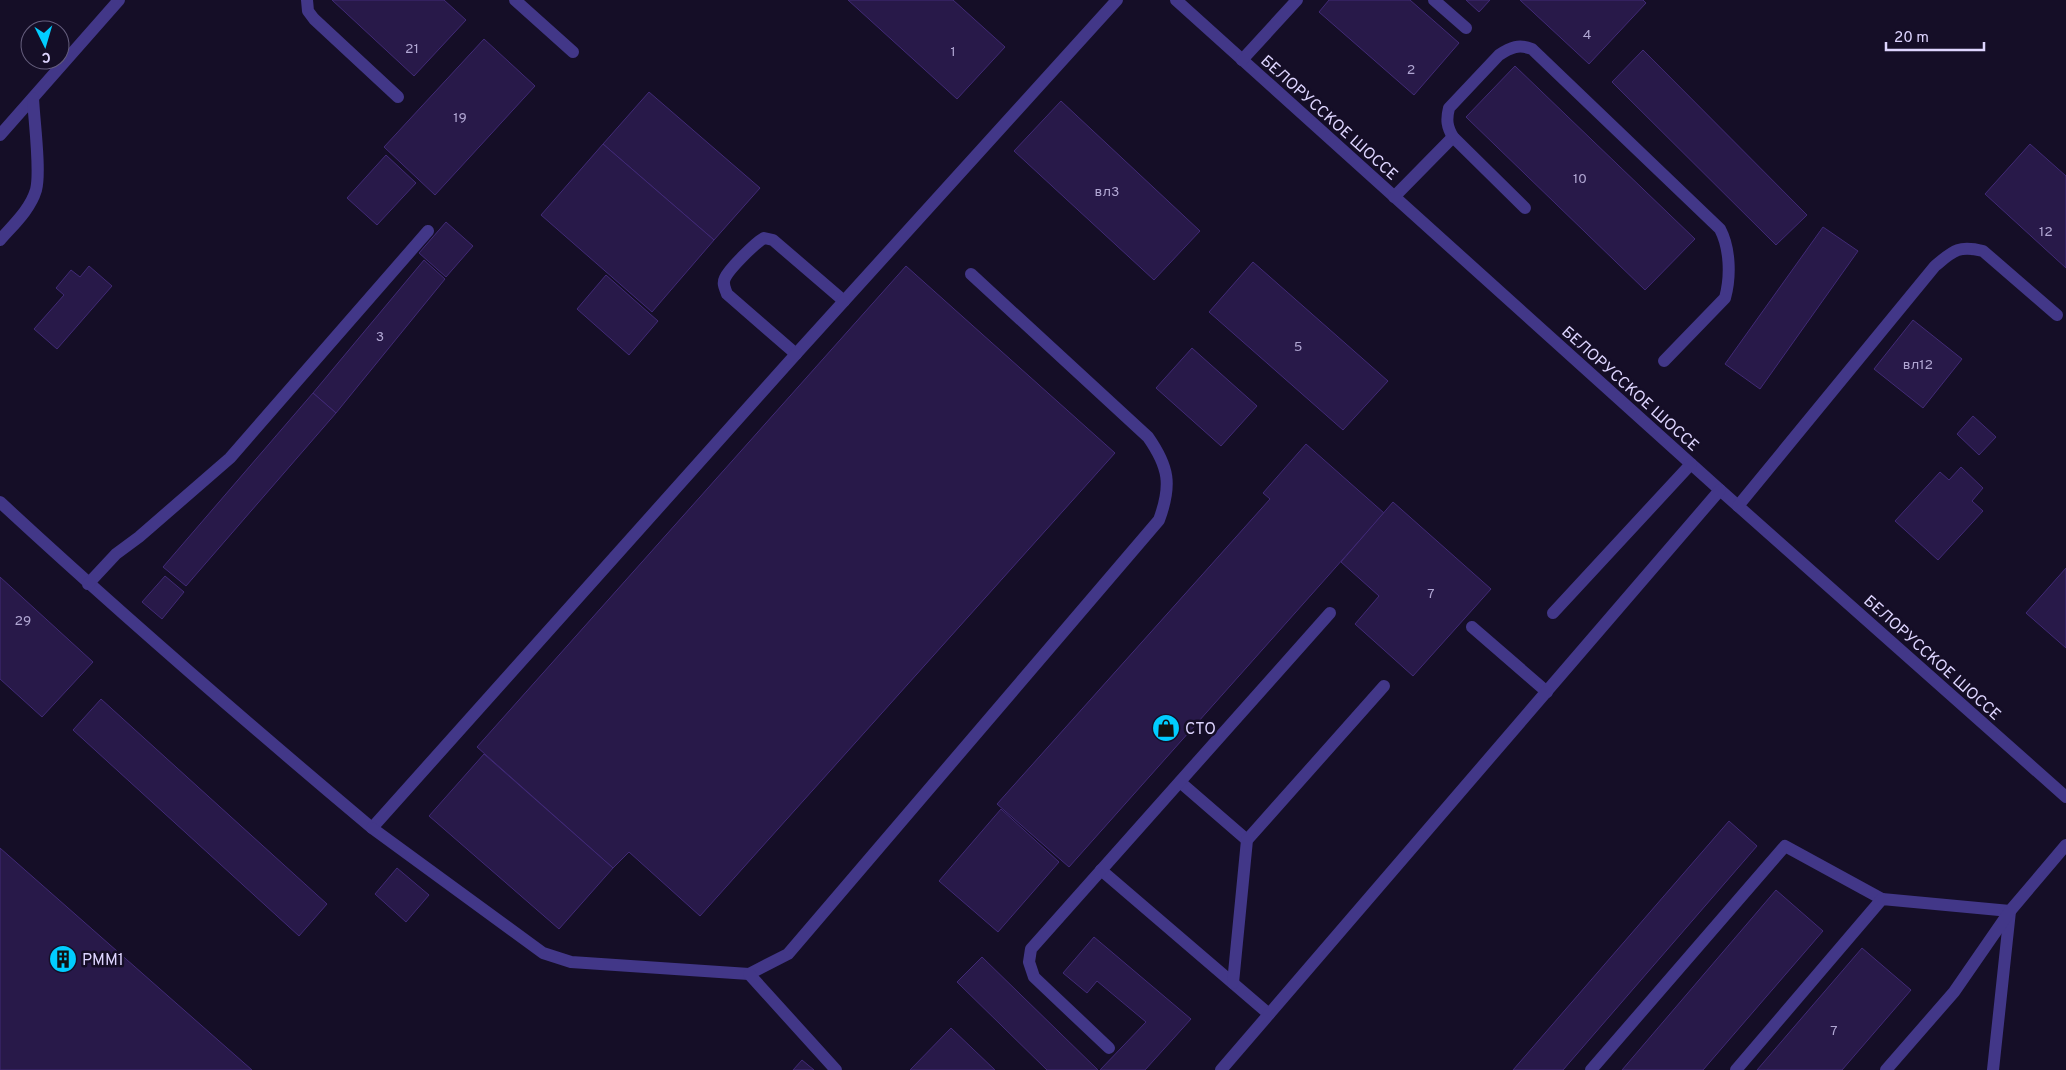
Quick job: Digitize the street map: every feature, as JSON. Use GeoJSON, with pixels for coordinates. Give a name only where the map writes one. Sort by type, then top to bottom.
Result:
{"type":"FeatureCollection","features":[{"type":"Feature","properties":{"kind":"street"},"geometry":{"type":"LineString","coordinates":[[0,135],[119,0]]}},
{"type":"Feature","properties":{"kind":"street"},"geometry":{"type":"LineString","coordinates":[[307,0],[308,11],[314,20],[398,97]]}},
{"type":"Feature","properties":{"kind":"street"},"geometry":{"type":"LineString","coordinates":[[515,0],[573,52]]}},
{"type":"Feature","properties":{"kind":"street"},"geometry":{"type":"LineString","coordinates":[[372,828],[796,354],[1117,0]]}},
{"type":"Feature","properties":{"kind":"street","name":"БЕЛОРУССКОЕ ШОССЕ"},"geometry":{"type":"LineString","coordinates":[[1176,0],[1720,490],[2066,797]]}},
{"type":"Feature","properties":{"kind":"street"},"geometry":{"type":"LineString","coordinates":[[1242,60],[1297,0]]}},
{"type":"Feature","properties":{"kind":"street"},"geometry":{"type":"LineString","coordinates":[[1434,0],[1466,28]]}},
{"type":"Feature","properties":{"kind":"street"},"geometry":{"type":"LineString","coordinates":[[1525,208],[1453,137],[1448,129],[1446,117],[1449,108],[1499,55],[1509,48],[1522,45],[1532,48],[1720,228],[1725,238],[1728,285],[1725,298],[1664,361]]}},
{"type":"Feature","properties":{"kind":"street"},"geometry":{"type":"LineString","coordinates":[[0,240],[29,205],[36,189],[37,172],[33,98]]}},
{"type":"Feature","properties":{"kind":"street"},"geometry":{"type":"LineString","coordinates":[[1394,197],[1453,137]]}},
{"type":"Feature","properties":{"kind":"street"},"geometry":{"type":"LineString","coordinates":[[88,584],[116,554],[146,532],[230,458],[428,230]]}},
{"type":"Feature","properties":{"kind":"street"},"geometry":{"type":"LineString","coordinates":[[796,354],[727,294],[723,286],[725,278],[756,242],[764,238],[773,240],[844,301]]}},
{"type":"Feature","properties":{"kind":"street"},"geometry":{"type":"LineString","coordinates":[[1738,506],[1935,266],[1952,252],[1967,247],[1983,251],[2057,315]]}},
{"type":"Feature","properties":{"kind":"street"},"geometry":{"type":"LineString","coordinates":[[0,502],[88,584],[253,728],[372,828],[543,953],[572,962],[749,974],[788,954],[1159,520],[1165,502],[1167,480],[1161,456],[1148,437],[971,274]]}},
{"type":"Feature","properties":{"kind":"street"},"geometry":{"type":"LineString","coordinates":[[1553,613],[1691,464]]}},
{"type":"Feature","properties":{"kind":"street"},"geometry":{"type":"LineString","coordinates":[[1221,1070],[1720,490]]}},
{"type":"Feature","properties":{"kind":"street"},"geometry":{"type":"LineString","coordinates":[[1109,1048],[1034,977],[1029,962],[1031,949],[1330,613]]}},
{"type":"Feature","properties":{"kind":"street"},"geometry":{"type":"LineString","coordinates":[[1472,626],[1547,692]]}},
{"type":"Feature","properties":{"kind":"street"},"geometry":{"type":"LineString","coordinates":[[1233,983],[1247,840],[1384,686]]}},
{"type":"Feature","properties":{"kind":"street"},"geometry":{"type":"LineString","coordinates":[[1180,782],[1247,840]]}},
{"type":"Feature","properties":{"kind":"street"},"geometry":{"type":"LineString","coordinates":[[1886,1070],[1954,992],[2010,911],[2066,845]]}},
{"type":"Feature","properties":{"kind":"street"},"geometry":{"type":"LineString","coordinates":[[1591,1070],[1785,846],[1882,899],[2010,911]]}},
{"type":"Feature","properties":{"kind":"street"},"geometry":{"type":"LineString","coordinates":[[1101,870],[1269,1014]]}},
{"type":"Feature","properties":{"kind":"street"},"geometry":{"type":"LineString","coordinates":[[1736,1070],[1882,899]]}},
{"type":"Feature","properties":{"kind":"street"},"geometry":{"type":"LineString","coordinates":[[1993,1070],[2010,911]]}},
{"type":"Feature","properties":{"kind":"street"},"geometry":{"type":"LineString","coordinates":[[749,974],[836,1070]]}},
{"type":"Feature","properties":{"kind":"building"},"geometry":{"type":"Polygon","coordinates":[[[332,0],[444,0],[466,20],[414,76],[332,0]]]}},
{"type":"Feature","properties":{"kind":"building"},"geometry":{"type":"Polygon","coordinates":[[[848,0],[953,0],[1005,47],[957,99],[848,0]]]}},
{"type":"Feature","properties":{"kind":"building"},"geometry":{"type":"Polygon","coordinates":[[[1329,0],[1410,0],[1459,43],[1414,95],[1319,12],[1329,0]]]}},
{"type":"Feature","properties":{"kind":"building"},"geometry":{"type":"Polygon","coordinates":[[[1466,0],[1490,0],[1479,12],[1466,0]]]}},
{"type":"Feature","properties":{"kind":"building"},"geometry":{"type":"Polygon","coordinates":[[[1520,0],[1643,0],[1646,3],[1589,64],[1520,0]]]}},
{"type":"Feature","properties":{"kind":"building"},"geometry":{"type":"Polygon","coordinates":[[[484,39],[535,86],[435,195],[384,147],[484,39]]]}},
{"type":"Feature","properties":{"kind":"building"},"geometry":{"type":"Polygon","coordinates":[[[1643,50],[1807,215],[1776,245],[1612,82],[1643,50]]]}},
{"type":"Feature","properties":{"kind":"building"},"geometry":{"type":"Polygon","coordinates":[[[1515,66],[1695,239],[1645,290],[1466,117],[1515,66]]]}},
{"type":"Feature","properties":{"kind":"building"},"geometry":{"type":"Polygon","coordinates":[[[649,92],[760,188],[714,240],[603,144],[649,92]]]}},
{"type":"Feature","properties":{"kind":"building"},"geometry":{"type":"Polygon","coordinates":[[[1061,101],[1200,231],[1154,280],[1014,151],[1061,101]]]}},
{"type":"Feature","properties":{"kind":"building"},"geometry":{"type":"Polygon","coordinates":[[[603,144],[714,240],[652,312],[541,215],[603,144]]]}},
{"type":"Feature","properties":{"kind":"building"},"geometry":{"type":"Polygon","coordinates":[[[2030,144],[2066,176],[2066,268],[1985,194],[2030,144]]]}},
{"type":"Feature","properties":{"kind":"building"},"geometry":{"type":"Polygon","coordinates":[[[386,155],[416,183],[377,225],[347,198],[386,155]]]}},
{"type":"Feature","properties":{"kind":"building"},"geometry":{"type":"Polygon","coordinates":[[[446,222],[473,246],[446,277],[419,253],[446,222]]]}},
{"type":"Feature","properties":{"kind":"building"},"geometry":{"type":"Polygon","coordinates":[[[1823,227],[1858,251],[1760,389],[1725,364],[1823,227]]]}},
{"type":"Feature","properties":{"kind":"building"},"geometry":{"type":"Polygon","coordinates":[[[424,260],[445,279],[336,413],[313,393],[424,260]]]}},
{"type":"Feature","properties":{"kind":"building"},"geometry":{"type":"Polygon","coordinates":[[[1253,262],[1388,381],[1343,430],[1209,312],[1253,262]]]}},
{"type":"Feature","properties":{"kind":"building"},"geometry":{"type":"Polygon","coordinates":[[[89,266],[112,286],[57,349],[34,329],[64,295],[56,288],[71,270],[80,277],[89,266]]]}},
{"type":"Feature","properties":{"kind":"building"},"geometry":{"type":"Polygon","coordinates":[[[906,266],[1115,453],[700,916],[629,852],[613,868],[477,747],[906,266]]]}},
{"type":"Feature","properties":{"kind":"building"},"geometry":{"type":"Polygon","coordinates":[[[606,275],[658,321],[629,355],[577,309],[606,275]]]}},
{"type":"Feature","properties":{"kind":"building"},"geometry":{"type":"Polygon","coordinates":[[[1913,320],[1962,359],[1923,408],[1874,369],[1913,320]]]}},
{"type":"Feature","properties":{"kind":"building"},"geometry":{"type":"Polygon","coordinates":[[[1192,348],[1257,406],[1221,446],[1156,388],[1192,348]]]}},
{"type":"Feature","properties":{"kind":"building"},"geometry":{"type":"Polygon","coordinates":[[[313,393],[336,413],[186,586],[163,567],[313,393]]]}},
{"type":"Feature","properties":{"kind":"building"},"geometry":{"type":"Polygon","coordinates":[[[1973,416],[1996,437],[1979,455],[1957,434],[1973,416]]]}},
{"type":"Feature","properties":{"kind":"building"},"geometry":{"type":"Polygon","coordinates":[[[1306,444],[1384,513],[1069,867],[997,804],[1270,499],[1263,493],[1306,444]]]}},
{"type":"Feature","properties":{"kind":"building"},"geometry":{"type":"Polygon","coordinates":[[[1961,467],[1983,488],[1972,501],[1983,511],[1938,560],[1895,521],[1940,472],[1949,480],[1961,467]]]}},
{"type":"Feature","properties":{"kind":"building"},"geometry":{"type":"Polygon","coordinates":[[[1393,502],[1491,589],[1413,676],[1355,624],[1379,596],[1341,562],[1393,502]]]}},
{"type":"Feature","properties":{"kind":"building"},"geometry":{"type":"Polygon","coordinates":[[[2066,568],[2066,648],[2026,613],[2066,568]]]}},
{"type":"Feature","properties":{"kind":"building"},"geometry":{"type":"Polygon","coordinates":[[[165,576],[184,592],[162,619],[142,602],[165,576]]]}},
{"type":"Feature","properties":{"kind":"building"},"geometry":{"type":"Polygon","coordinates":[[[0,577],[93,662],[42,717],[0,679],[0,577]]]}},
{"type":"Feature","properties":{"kind":"building"},"geometry":{"type":"Polygon","coordinates":[[[101,699],[327,904],[299,936],[73,730],[101,699]]]}},
{"type":"Feature","properties":{"kind":"building"},"geometry":{"type":"Polygon","coordinates":[[[484,754],[613,868],[559,929],[429,816],[484,754]]]}},
{"type":"Feature","properties":{"kind":"building"},"geometry":{"type":"Polygon","coordinates":[[[1001,809],[1059,862],[998,932],[939,881],[1001,809]]]}},
{"type":"Feature","properties":{"kind":"building"},"geometry":{"type":"Polygon","coordinates":[[[1729,821],[1757,846],[1563,1070],[1513,1070],[1729,821]]]}},
{"type":"Feature","properties":{"kind":"building","name":"РММ1"},"geometry":{"type":"Polygon","coordinates":[[[0,848],[252,1070],[0,1070],[0,848]]]}},
{"type":"Feature","properties":{"kind":"building"},"geometry":{"type":"Polygon","coordinates":[[[397,868],[429,895],[406,922],[375,894],[397,868]]]}},
{"type":"Feature","properties":{"kind":"building"},"geometry":{"type":"Polygon","coordinates":[[[1776,890],[1823,931],[1703,1070],[1622,1070],[1776,890]]]}},
{"type":"Feature","properties":{"kind":"building"},"geometry":{"type":"Polygon","coordinates":[[[1094,937],[1191,1019],[1145,1070],[1100,1070],[1146,1022],[1097,981],[1087,993],[1063,973],[1094,937]]]}},
{"type":"Feature","properties":{"kind":"building"},"geometry":{"type":"Polygon","coordinates":[[[1862,948],[1911,990],[1842,1070],[1757,1070],[1862,948]]]}},
{"type":"Feature","properties":{"kind":"building"},"geometry":{"type":"Polygon","coordinates":[[[982,957],[1098,1070],[1047,1070],[957,982],[982,957]]]}},
{"type":"Feature","properties":{"kind":"building"},"geometry":{"type":"Polygon","coordinates":[[[951,1028],[995,1070],[910,1070],[951,1028]]]}},
{"type":"Feature","properties":{"kind":"building"},"geometry":{"type":"Polygon","coordinates":[[[802,1060],[814,1070],[793,1070],[802,1060]]]}},
{"type":"Feature","properties":{"kind":"place","name":"СТО"},"geometry":{"type":"Point","coordinates":[1166,728]}},
{"type":"Feature","properties":{"kind":"place","name":"РММ1"},"geometry":{"type":"Point","coordinates":[63,959]}}]}
